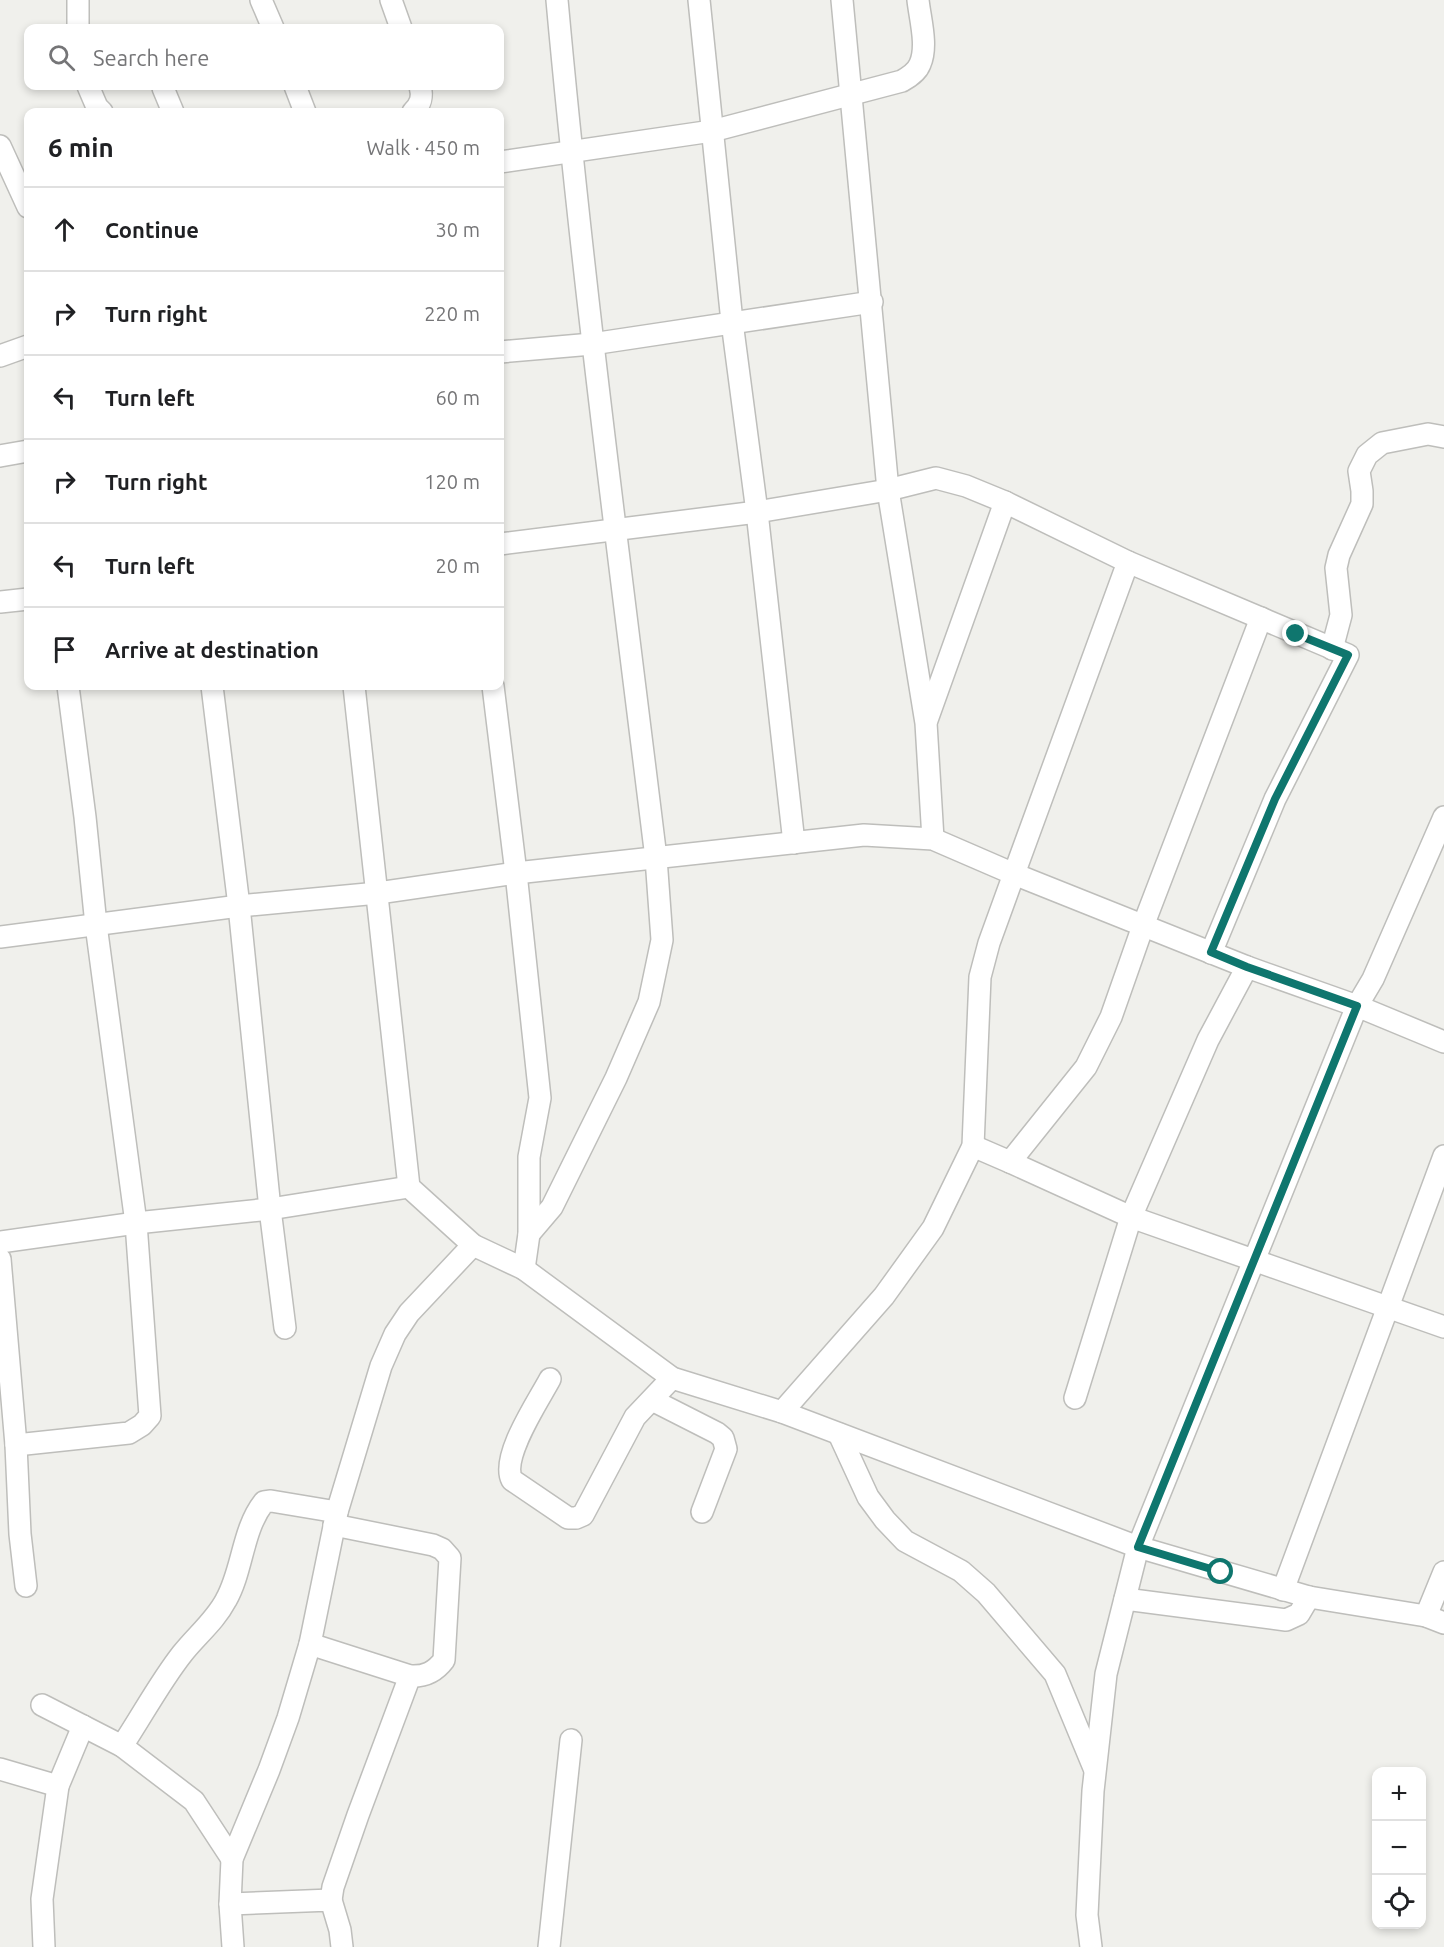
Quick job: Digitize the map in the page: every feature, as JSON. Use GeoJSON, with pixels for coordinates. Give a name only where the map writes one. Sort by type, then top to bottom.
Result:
{"type":"FeatureCollection","features":[{"type":"Feature","properties":{"kind":"street"},"geometry":{"type":"LineString","coordinates":[[78,0],[78,24]]}},
{"type":"Feature","properties":{"kind":"street"},"geometry":{"type":"LineString","coordinates":[[261,0],[271,24]]}},
{"type":"Feature","properties":{"kind":"street"},"geometry":{"type":"LineString","coordinates":[[391,0],[400,24]]}},
{"type":"Feature","properties":{"kind":"street"},"geometry":{"type":"LineString","coordinates":[[529,1234],[552,1207],[616,1078],[649,1002],[662,940],[656,858],[592,344],[557,0]]}},
{"type":"Feature","properties":{"kind":"street"},"geometry":{"type":"LineString","coordinates":[[699,0],[732,322],[757,512],[794,843]]}},
{"type":"Feature","properties":{"kind":"street"},"geometry":{"type":"LineString","coordinates":[[842,0],[888,490],[926,723],[933,838]]}},
{"type":"Feature","properties":{"kind":"street"},"geometry":{"type":"LineString","coordinates":[[504,161],[712,131],[902,81],[920,65],[923,49],[918,0]]}},
{"type":"Feature","properties":{"kind":"street"},"geometry":{"type":"LineString","coordinates":[[90,90],[98,108]]}},
{"type":"Feature","properties":{"kind":"street"},"geometry":{"type":"LineString","coordinates":[[164,90],[171,108]]}},
{"type":"Feature","properties":{"kind":"street"},"geometry":{"type":"LineString","coordinates":[[297,90],[303,108]]}},
{"type":"Feature","properties":{"kind":"street"},"geometry":{"type":"LineString","coordinates":[[0,146],[24,198]]}},
{"type":"Feature","properties":{"kind":"street"},"geometry":{"type":"LineString","coordinates":[[504,352],[592,344],[872,302]]}},
{"type":"Feature","properties":{"kind":"street"},"geometry":{"type":"LineString","coordinates":[[0,356],[24,347]]}},
{"type":"Feature","properties":{"kind":"street"},"geometry":{"type":"LineString","coordinates":[[1332,649],[1341,615],[1336,568],[1339,555],[1362,504],[1359,471],[1367,455],[1382,443],[1428,434],[1444,437]]}},
{"type":"Feature","properties":{"kind":"street"},"geometry":{"type":"LineString","coordinates":[[0,456],[24,452]]}},
{"type":"Feature","properties":{"kind":"street"},"geometry":{"type":"LineString","coordinates":[[504,544],[757,512],[888,490],[936,478],[966,486],[1005,502],[1128,562],[1348,655],[1275,799],[1211,952]]}},
{"type":"Feature","properties":{"kind":"street"},"geometry":{"type":"LineString","coordinates":[[926,723],[1005,502]]}},
{"type":"Feature","properties":{"kind":"street"},"geometry":{"type":"LineString","coordinates":[[782,1413],[891,1288],[933,1228],[973,1146],[980,977],[989,943],[1128,562]]}},
{"type":"Feature","properties":{"kind":"street"},"geometry":{"type":"LineString","coordinates":[[0,602],[24,599]]}},
{"type":"Feature","properties":{"kind":"street"},"geometry":{"type":"LineString","coordinates":[[1010,1162],[1086,1067],[1111,1017],[1143,926],[1260,618]]}},
{"type":"Feature","properties":{"kind":"street"},"geometry":{"type":"LineString","coordinates":[[16,1444],[129,1433],[142,1425],[150,1416],[136,1223],[96,925],[69,690]]}},
{"type":"Feature","properties":{"kind":"street"},"geometry":{"type":"LineString","coordinates":[[212,690],[285,1328]]}},
{"type":"Feature","properties":{"kind":"street"},"geometry":{"type":"LineString","coordinates":[[354,690],[409,1186],[473,1245],[524,1269],[672,1378],[782,1413],[1138,1547],[1309,1597],[1435,1620],[1444,1572]]}},
{"type":"Feature","properties":{"kind":"street"},"geometry":{"type":"LineString","coordinates":[[493,690],[540,1098],[530,1156],[529,1234],[524,1269]]}},
{"type":"Feature","properties":{"kind":"street"},"geometry":{"type":"LineString","coordinates":[[1091,1947],[1087,1915],[1095,1770],[1106,1674],[1138,1547],[1357,1006],[1372,979],[1444,817]]}},
{"type":"Feature","properties":{"kind":"street"},"geometry":{"type":"LineString","coordinates":[[0,937],[238,906],[378,893],[516,873],[864,835],[933,838],[1014,874],[1143,926],[1247,967],[1357,1006],[1444,1042]]}},
{"type":"Feature","properties":{"kind":"street"},"geometry":{"type":"LineString","coordinates":[[1075,1398],[1131,1217],[1208,1040],[1247,967]]}},
{"type":"Feature","properties":{"kind":"street"},"geometry":{"type":"LineString","coordinates":[[973,1146],[1131,1217],[1444,1327]]}},
{"type":"Feature","properties":{"kind":"street"},"geometry":{"type":"LineString","coordinates":[[1283,1590],[1444,1156]]}},
{"type":"Feature","properties":{"kind":"street"},"geometry":{"type":"LineString","coordinates":[[0,1242],[136,1223],[270,1209],[409,1186]]}},
{"type":"Feature","properties":{"kind":"street"},"geometry":{"type":"LineString","coordinates":[[233,1947],[230,1904],[232,1859],[288,1718],[310,1644],[335,1519],[381,1366],[395,1334],[409,1313],[473,1245]]}},
{"type":"Feature","properties":{"kind":"street"},"geometry":{"type":"LineString","coordinates":[[0,1259],[6,1416],[16,1444],[20,1534],[26,1586]]}},
{"type":"Feature","properties":{"kind":"street"},"geometry":{"type":"LineString","coordinates":[[550,1379],[518,1439],[509,1464],[509,1474],[512,1480],[568,1518],[576,1518],[583,1515],[636,1418],[672,1378]]}},
{"type":"Feature","properties":{"kind":"street"},"geometry":{"type":"LineString","coordinates":[[652,1400],[723,1438],[726,1449],[702,1512]]}},
{"type":"Feature","properties":{"kind":"street"},"geometry":{"type":"LineString","coordinates":[[839,1434],[868,1497],[885,1520],[905,1541],[961,1571],[986,1593],[1055,1674],[1095,1770]]}},
{"type":"Feature","properties":{"kind":"street"},"geometry":{"type":"LineString","coordinates":[[122,1746],[182,1654],[226,1600],[254,1515],[264,1502],[271,1501],[433,1545],[442,1549],[450,1558],[444,1660],[433,1671],[410,1676],[310,1644]]}},
{"type":"Feature","properties":{"kind":"street"},"geometry":{"type":"LineString","coordinates":[[1125,1599],[1286,1620],[1299,1614],[1309,1597]]}},
{"type":"Feature","properties":{"kind":"street"},"geometry":{"type":"LineString","coordinates":[[342,1947],[340,1930],[331,1900],[333,1887],[410,1676]]}},
{"type":"Feature","properties":{"kind":"street"},"geometry":{"type":"LineString","coordinates":[[42,1706],[122,1746],[194,1801],[232,1859]]}},
{"type":"Feature","properties":{"kind":"street"},"geometry":{"type":"LineString","coordinates":[[44,1947],[42,1899],[58,1786],[83,1726]]}},
{"type":"Feature","properties":{"kind":"street"},"geometry":{"type":"LineString","coordinates":[[549,1947],[571,1740]]}},
{"type":"Feature","properties":{"kind":"street"},"geometry":{"type":"LineString","coordinates":[[0,1769],[58,1786]]}},
{"type":"Feature","properties":{"kind":"street"},"geometry":{"type":"LineString","coordinates":[[230,1904],[331,1900]]}},
{"type":"Feature","properties":{"kind":"route"},"geometry":{"type":"LineString","coordinates":[[1221,1572],[1138,1547],[1357,1006],[1211,952],[1275,799],[1348,655],[1296,634]]}}]}
